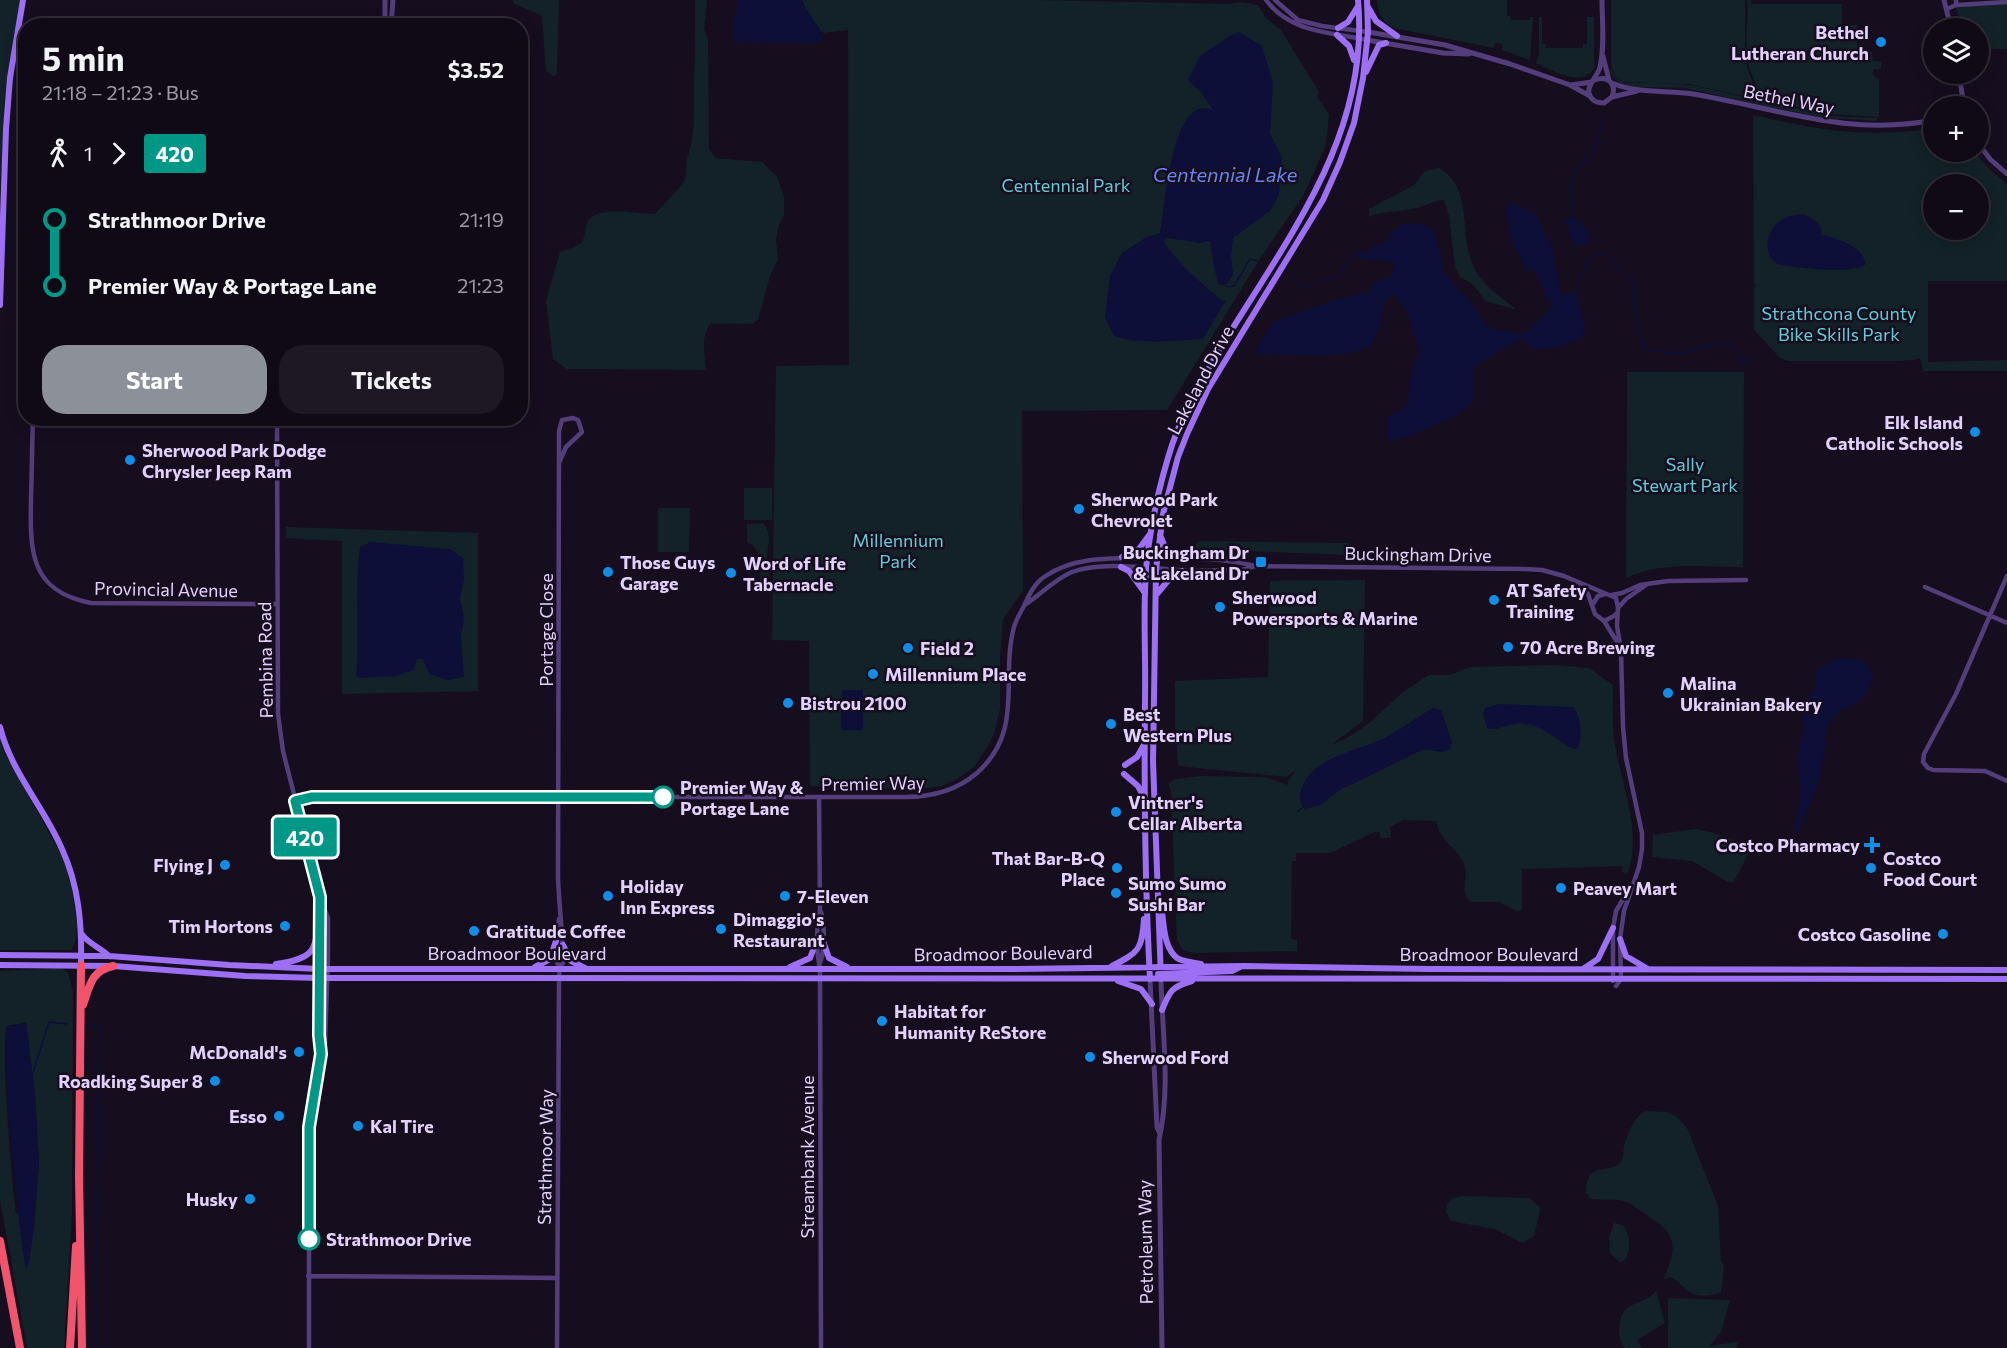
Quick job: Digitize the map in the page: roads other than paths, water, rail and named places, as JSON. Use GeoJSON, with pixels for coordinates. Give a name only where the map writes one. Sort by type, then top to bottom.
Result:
{"type":"FeatureCollection","features":[{"type":"Feature","properties":{"kind":"highway"},"geometry":{"type":"LineString","coordinates":[[81,965],[79,1176],[82,1348]]}},
{"type":"Feature","properties":{"kind":"highway"},"geometry":{"type":"LineString","coordinates":[[81,1011],[88,989],[97,972],[113,966]]}},
{"type":"Feature","properties":{"kind":"highway"},"geometry":{"type":"LineString","coordinates":[[70,1348],[79,1176]]}},
{"type":"Feature","properties":{"kind":"highway"},"geometry":{"type":"LineString","coordinates":[[0,1241],[20,1348]]}},
{"type":"Feature","properties":{"kind":"main road"},"geometry":{"type":"LineString","coordinates":[[20,18],[23,0]]}},
{"type":"Feature","properties":{"kind":"main road"},"geometry":{"type":"LineString","coordinates":[[1367,2],[1376,21],[1396,36]]}},
{"type":"Feature","properties":{"kind":"main road","name":"Lakeland Drive"},"geometry":{"type":"LineString","coordinates":[[1161,973],[1153,766],[1156,558],[1163,514],[1186,435],[1226,357],[1323,200],[1340,162],[1351,132],[1363,78],[1368,32],[1367,2]]}},
{"type":"Feature","properties":{"kind":"main road"},"geometry":{"type":"LineString","coordinates":[[1356,63],[1349,46],[1337,31],[1348,22],[1358,3]]}},
{"type":"Feature","properties":{"kind":"main road","name":"Lakeland Drive"},"geometry":{"type":"LineString","coordinates":[[1150,978],[1144,799],[1146,595],[1148,558],[1157,496],[1178,429],[1201,381],[1304,213],[1325,172],[1342,127],[1356,63],[1359,34],[1358,3]]}},
{"type":"Feature","properties":{"kind":"main road"},"geometry":{"type":"LineString","coordinates":[[0,305],[6,129],[10,78],[18,30]]}},
{"type":"Feature","properties":{"kind":"main road"},"geometry":{"type":"LineString","coordinates":[[1363,78],[1379,45],[1386,43]]}},
{"type":"Feature","properties":{"kind":"main road"},"geometry":{"type":"LineString","coordinates":[[1122,557],[1139,549],[1151,533]]}},
{"type":"Feature","properties":{"kind":"main road"},"geometry":{"type":"LineString","coordinates":[[1160,535],[1165,547],[1176,558]]}},
{"type":"Feature","properties":{"kind":"main road"},"geometry":{"type":"LineString","coordinates":[[1121,567],[1129,572],[1146,595]]}},
{"type":"Feature","properties":{"kind":"main road"},"geometry":{"type":"LineString","coordinates":[[1156,596],[1171,577],[1182,572]]}},
{"type":"Feature","properties":{"kind":"main road"},"geometry":{"type":"LineString","coordinates":[[0,727],[6,749],[62,847],[71,870],[79,907],[81,965]]}},
{"type":"Feature","properties":{"kind":"main road"},"geometry":{"type":"LineString","coordinates":[[1125,765],[1137,757],[1145,743]]}},
{"type":"Feature","properties":{"kind":"main road"},"geometry":{"type":"LineString","coordinates":[[1124,774],[1138,786],[1144,799]]}},
{"type":"Feature","properties":{"kind":"main road"},"geometry":{"type":"LineString","coordinates":[[1156,868],[1168,945],[1177,958],[1207,966]]}},
{"type":"Feature","properties":{"kind":"main road"},"geometry":{"type":"LineString","coordinates":[[1110,966],[1133,955],[1141,944],[1146,892]]}},
{"type":"Feature","properties":{"kind":"main road"},"geometry":{"type":"LineString","coordinates":[[259,966],[291,962],[301,959],[314,950],[319,911]]}},
{"type":"Feature","properties":{"kind":"main road"},"geometry":{"type":"LineString","coordinates":[[1582,970],[1598,959],[1613,928]]}},
{"type":"Feature","properties":{"kind":"main road"},"geometry":{"type":"LineString","coordinates":[[81,932],[91,945],[109,956]]}},
{"type":"Feature","properties":{"kind":"main road"},"geometry":{"type":"LineString","coordinates":[[1620,939],[1626,956],[1649,970]]}},
{"type":"Feature","properties":{"kind":"main road"},"geometry":{"type":"LineString","coordinates":[[820,940],[829,958],[851,968]]}},
{"type":"Feature","properties":{"kind":"main road"},"geometry":{"type":"LineString","coordinates":[[786,969],[810,958],[820,940]]}},
{"type":"Feature","properties":{"kind":"main road"},"geometry":{"type":"LineString","coordinates":[[532,968],[550,959],[560,943],[571,961],[585,969]]}},
{"type":"Feature","properties":{"kind":"main road","name":"Broadmoor Boulevard"},"geometry":{"type":"LineString","coordinates":[[0,955],[109,956],[320,969],[560,967],[585,969],[820,967],[1011,969],[1110,966],[1150,967],[1161,973],[1200,979],[2007,980]]}},
{"type":"Feature","properties":{"kind":"main road","name":"Broadmoor Boulevard"},"geometry":{"type":"LineString","coordinates":[[0,965],[113,966],[245,976],[319,978],[1150,978],[1161,973],[1207,966],[1582,970],[2007,970]]}},
{"type":"Feature","properties":{"kind":"main road"},"geometry":{"type":"LineString","coordinates":[[1161,973],[1232,970],[1244,966]]}},
{"type":"Feature","properties":{"kind":"main road"},"geometry":{"type":"LineString","coordinates":[[1109,978],[1141,989],[1152,1004]]}},
{"type":"Feature","properties":{"kind":"main road"},"geometry":{"type":"LineString","coordinates":[[1162,1010],[1174,987],[1200,979]]}},
{"type":"Feature","properties":{"kind":"street"},"geometry":{"type":"LineString","coordinates":[[385,0],[385,18]]}},
{"type":"Feature","properties":{"kind":"street"},"geometry":{"type":"LineString","coordinates":[[392,18],[393,0]]}},
{"type":"Feature","properties":{"kind":"street"},"geometry":{"type":"LineString","coordinates":[[1266,0],[1273,9],[1296,25],[1309,30],[1359,34],[1368,32],[1445,45],[1570,85],[1600,103],[1607,102],[1614,92],[1602,51]]}},
{"type":"Feature","properties":{"kind":"street"},"geometry":{"type":"LineString","coordinates":[[1275,0],[1298,20],[1337,31]]}},
{"type":"Feature","properties":{"kind":"street"},"geometry":{"type":"LineString","coordinates":[[1590,96],[1589,88],[1599,70],[1602,51],[1602,0]]}},
{"type":"Feature","properties":{"kind":"street"},"geometry":{"type":"LineString","coordinates":[[1944,0],[1949,18]]}},
{"type":"Feature","properties":{"kind":"street"},"geometry":{"type":"LineString","coordinates":[[1947,9],[1956,2],[2007,2]]}},
{"type":"Feature","properties":{"kind":"street"},"geometry":{"type":"LineString","coordinates":[[1359,34],[1367,40],[1443,52],[1479,55]]}},
{"type":"Feature","properties":{"kind":"street"},"geometry":{"type":"LineString","coordinates":[[1570,85],[1603,78],[1610,82]]}},
{"type":"Feature","properties":{"kind":"street","name":"Bethel Way"},"geometry":{"type":"LineString","coordinates":[[1610,82],[1623,88],[1694,95],[1846,125],[1898,125],[1923,122]]}},
{"type":"Feature","properties":{"kind":"street","name":"Bethel Way"},"geometry":{"type":"LineString","coordinates":[[1612,97],[1640,91]]}},
{"type":"Feature","properties":{"kind":"street"},"geometry":{"type":"LineString","coordinates":[[1989,158],[2007,174]]}},
{"type":"Feature","properties":{"kind":"street","name":"Portage Close"},"geometry":{"type":"LineString","coordinates":[[559,463],[566,447],[582,432],[578,420],[573,418],[562,420],[560,426],[559,463],[560,918],[556,929],[560,943],[557,963],[560,967]]}},
{"type":"Feature","properties":{"kind":"street","name":"Provincial Avenue"},"geometry":{"type":"LineString","coordinates":[[33,426],[30,538],[34,559],[50,585],[66,596],[92,603],[277,604]]}},
{"type":"Feature","properties":{"kind":"street","name":"Pembina Road"},"geometry":{"type":"LineString","coordinates":[[277,426],[278,722],[295,801],[320,897],[328,918],[328,968]]}},
{"type":"Feature","properties":{"kind":"street","name":"Premier Way"},"geometry":{"type":"LineString","coordinates":[[295,801],[312,797],[933,796],[959,786],[985,765],[997,748],[1008,717],[1014,625],[1030,592],[1044,577],[1070,565],[1093,559],[1156,558]]}},
{"type":"Feature","properties":{"kind":"street","name":"Buckingham Drive"},"geometry":{"type":"LineString","coordinates":[[1156,558],[1242,562],[1255,567]]}},
{"type":"Feature","properties":{"kind":"street"},"geometry":{"type":"LineString","coordinates":[[1024,604],[1071,572],[1121,567],[1156,569]]}},
{"type":"Feature","properties":{"kind":"street","name":"Buckingham Drive"},"geometry":{"type":"LineString","coordinates":[[1156,569],[1182,572],[1242,570],[1255,567],[1524,568],[1564,576],[1608,594]]}},
{"type":"Feature","properties":{"kind":"street"},"geometry":{"type":"LineString","coordinates":[[2007,576],[1956,694],[1924,754],[1923,762],[1933,770],[1984,771],[2007,781]]}},
{"type":"Feature","properties":{"kind":"street"},"geometry":{"type":"LineString","coordinates":[[1593,604],[1598,596],[1622,593],[1640,585],[1668,581],[1746,580]]}},
{"type":"Feature","properties":{"kind":"street"},"geometry":{"type":"LineString","coordinates":[[1578,583],[1588,594],[1595,614],[1604,621],[1622,650]]}},
{"type":"Feature","properties":{"kind":"street"},"geometry":{"type":"LineString","coordinates":[[1604,621],[1614,616],[1626,599],[1646,585]]}},
{"type":"Feature","properties":{"kind":"street"},"geometry":{"type":"LineString","coordinates":[[1924,587],[2007,623]]}},
{"type":"Feature","properties":{"kind":"street"},"geometry":{"type":"LineString","coordinates":[[1608,594],[1617,600],[1622,650],[1623,727],[1626,758],[1642,833],[1641,858],[1624,911],[1620,939],[1621,979]]}},
{"type":"Feature","properties":{"kind":"street","name":"Streambank Avenue"},"geometry":{"type":"LineString","coordinates":[[819,797],[820,909],[817,922],[820,940],[817,955],[820,967],[821,1348]]}},
{"type":"Feature","properties":{"kind":"street"},"geometry":{"type":"LineString","coordinates":[[1613,979],[1613,928],[1616,911],[1633,884]]}},
{"type":"Feature","properties":{"kind":"street","name":"Pembina Road"},"geometry":{"type":"LineString","coordinates":[[319,978],[320,897]]}},
{"type":"Feature","properties":{"kind":"street","name":"Strathmoor Way"},"geometry":{"type":"LineString","coordinates":[[557,1348],[560,967]]}},
{"type":"Feature","properties":{"kind":"street"},"geometry":{"type":"LineString","coordinates":[[309,1348],[310,1121],[321,1054],[325,1044],[328,968]]}},
{"type":"Feature","properties":{"kind":"street","name":"Petroleum Way"},"geometry":{"type":"LineString","coordinates":[[1161,973],[1165,1114],[1160,1136],[1162,1348]]}},
{"type":"Feature","properties":{"kind":"street"},"geometry":{"type":"LineString","coordinates":[[319,978],[321,1054]]}},
{"type":"Feature","properties":{"kind":"street","name":"Petroleum Way"},"geometry":{"type":"LineString","coordinates":[[1150,978],[1157,1127],[1160,1136]]}},
{"type":"Feature","properties":{"kind":"street"},"geometry":{"type":"LineString","coordinates":[[308,1276],[557,1278]]}},
{"type":"Feature","properties":{"kind":"water"},"geometry":{"type":"Polygon","coordinates":[[[738,0],[802,0],[823,39],[818,43],[735,42],[733,40],[733,21],[738,0]]]}},
{"type":"Feature","properties":{"kind":"water","name":"Centennial Lake"},"geometry":{"type":"Polygon","coordinates":[[[1239,32],[1262,46],[1273,83],[1270,133],[1282,158],[1279,195],[1270,211],[1233,238],[1231,256],[1233,275],[1227,284],[1219,285],[1210,241],[1200,243],[1168,238],[1164,241],[1190,273],[1223,301],[1226,300],[1203,339],[1135,341],[1114,336],[1105,317],[1110,276],[1122,253],[1145,238],[1160,233],[1171,162],[1183,125],[1193,113],[1204,108],[1213,110],[1201,92],[1188,80],[1200,56],[1239,32]]]}},
{"type":"Feature","properties":{"kind":"water"},"geometry":{"type":"Polygon","coordinates":[[[1511,202],[1537,216],[1553,249],[1561,295],[1577,293],[1584,325],[1582,338],[1559,347],[1534,350],[1526,343],[1525,338],[1512,343],[1474,367],[1473,401],[1458,415],[1404,438],[1387,441],[1388,416],[1406,408],[1412,369],[1419,351],[1409,316],[1394,294],[1384,303],[1381,325],[1370,347],[1330,355],[1255,352],[1273,322],[1338,299],[1369,292],[1375,282],[1392,275],[1394,262],[1361,259],[1358,252],[1363,250],[1371,252],[1373,247],[1389,240],[1397,228],[1407,224],[1420,224],[1433,228],[1445,274],[1470,301],[1488,328],[1525,334],[1551,308],[1552,302],[1548,302],[1534,269],[1528,272],[1511,240],[1506,209],[1511,202]]]}},
{"type":"Feature","properties":{"kind":"water"},"geometry":{"type":"Polygon","coordinates":[[[1803,214],[1817,223],[1822,232],[1821,235],[1842,241],[1860,252],[1866,264],[1848,270],[1779,265],[1768,250],[1771,231],[1783,219],[1803,214]]]}},
{"type":"Feature","properties":{"kind":"water"},"geometry":{"type":"Polygon","coordinates":[[[1570,217],[1588,232],[1590,241],[1582,246],[1576,246],[1571,239],[1566,222],[1566,219],[1570,217]]]}},
{"type":"Feature","properties":{"kind":"water"},"geometry":{"type":"Polygon","coordinates":[[[370,542],[450,549],[463,558],[464,579],[460,598],[464,619],[461,637],[464,677],[448,680],[429,674],[423,659],[417,658],[414,670],[396,676],[360,678],[356,676],[358,563],[360,547],[370,542]]]}},
{"type":"Feature","properties":{"kind":"water"},"geometry":{"type":"Polygon","coordinates":[[[1840,658],[1857,660],[1867,665],[1870,669],[1871,681],[1865,694],[1837,714],[1830,723],[1823,753],[1822,771],[1798,833],[1794,835],[1801,792],[1797,757],[1803,730],[1802,712],[1807,699],[1815,689],[1816,672],[1819,668],[1840,658]]]}},
{"type":"Feature","properties":{"kind":"water"},"geometry":{"type":"Polygon","coordinates":[[[842,690],[863,690],[863,709],[841,709],[842,690]]]}},
{"type":"Feature","properties":{"kind":"water"},"geometry":{"type":"Polygon","coordinates":[[[1498,704],[1573,707],[1578,715],[1580,726],[1578,748],[1570,747],[1544,730],[1530,725],[1514,724],[1497,729],[1487,728],[1483,713],[1485,708],[1498,704]]]}},
{"type":"Feature","properties":{"kind":"water"},"geometry":{"type":"Polygon","coordinates":[[[1433,708],[1441,710],[1452,742],[1450,749],[1447,751],[1422,750],[1338,791],[1321,805],[1305,809],[1303,807],[1300,799],[1302,787],[1308,777],[1325,762],[1387,736],[1433,708]]]}},
{"type":"Feature","properties":{"kind":"water"},"geometry":{"type":"Polygon","coordinates":[[[841,711],[863,711],[863,730],[841,730],[841,711]]]}},
{"type":"Feature","properties":{"kind":"water"},"geometry":{"type":"Polygon","coordinates":[[[26,1023],[35,1095],[39,1162],[34,1228],[26,1269],[11,1142],[6,1041],[7,1026],[26,1023]]]}},
{"type":"Feature","properties":{"kind":"waterway"},"geometry":{"type":"LineString","coordinates":[[1572,217],[1572,179],[1596,144],[1602,117]]}},
{"type":"Feature","properties":{"kind":"waterway"},"geometry":{"type":"LineString","coordinates":[[1575,292],[1587,262],[1592,257],[1602,254],[1615,263],[1635,286],[1634,309],[1643,343],[1647,349],[1673,354],[1717,343],[1738,351],[1741,362],[1745,363],[1750,359]]}},
{"type":"Feature","properties":{"kind":"waterway"},"geometry":{"type":"LineString","coordinates":[[1291,278],[1303,287],[1340,275],[1349,259],[1359,255]]}},
{"type":"Feature","properties":{"kind":"waterway"},"geometry":{"type":"LineString","coordinates":[[1224,284],[1227,287],[1234,286],[1250,259],[1257,261]]}},
{"type":"Feature","properties":{"kind":"waterway"},"geometry":{"type":"LineString","coordinates":[[1297,812],[1303,807]]}},
{"type":"Feature","properties":{"kind":"waterway"},"geometry":{"type":"LineString","coordinates":[[32,1076],[49,1022],[67,1024]]}},
{"type":"Feature","properties":{"kind":"waterway"},"geometry":{"type":"LineString","coordinates":[[90,1026],[100,1027],[97,1348]]}},
{"type":"Feature","properties":{"kind":"place","name":"Bethel Lutheran Church"},"geometry":{"type":"Point","coordinates":[1881,42]}},
{"type":"Feature","properties":{"kind":"place","name":"Elk Island Catholic Schools"},"geometry":{"type":"Point","coordinates":[1975,432]}},
{"type":"Feature","properties":{"kind":"place","name":"Sherwood Park Dodge Chrysler Jeep Ram"},"geometry":{"type":"Point","coordinates":[130,460]}},
{"type":"Feature","properties":{"kind":"place","name":"Sherwood Park Chevrolet"},"geometry":{"type":"Point","coordinates":[1079,509]}},
{"type":"Feature","properties":{"kind":"place","name":"Buckingham Dr & Lakeland Dr"},"geometry":{"type":"Point","coordinates":[1261,562]}},
{"type":"Feature","properties":{"kind":"place","name":"Those Guys Garage"},"geometry":{"type":"Point","coordinates":[608,572]}},
{"type":"Feature","properties":{"kind":"place","name":"Word of Life Tabernacle"},"geometry":{"type":"Point","coordinates":[731,573]}},
{"type":"Feature","properties":{"kind":"place","name":"AT Safety Training"},"geometry":{"type":"Point","coordinates":[1494,600]}},
{"type":"Feature","properties":{"kind":"place","name":"Sherwood Powersports & Marine"},"geometry":{"type":"Point","coordinates":[1220,607]}},
{"type":"Feature","properties":{"kind":"place","name":"70 Acre Brewing"},"geometry":{"type":"Point","coordinates":[1508,647]}},
{"type":"Feature","properties":{"kind":"place","name":"Field 2"},"geometry":{"type":"Point","coordinates":[908,648]}},
{"type":"Feature","properties":{"kind":"place","name":"Millennium Place"},"geometry":{"type":"Point","coordinates":[873,674]}},
{"type":"Feature","properties":{"kind":"place","name":"Malina Ukrainian Bakery"},"geometry":{"type":"Point","coordinates":[1668,693]}},
{"type":"Feature","properties":{"kind":"place","name":"Bistrou 2100"},"geometry":{"type":"Point","coordinates":[788,703]}},
{"type":"Feature","properties":{"kind":"place","name":"Best Western Plus"},"geometry":{"type":"Point","coordinates":[1111,724]}},
{"type":"Feature","properties":{"kind":"place","name":"Premier Way & Portage Lane"},"geometry":{"type":"Point","coordinates":[663,797]}},
{"type":"Feature","properties":{"kind":"place","name":"Vintner's Cellar Alberta"},"geometry":{"type":"Point","coordinates":[1116,812]}},
{"type":"Feature","properties":{"kind":"place","name":"Costco Pharmacy"},"geometry":{"type":"Point","coordinates":[1872,845]}},
{"type":"Feature","properties":{"kind":"place","name":"Flying J"},"geometry":{"type":"Point","coordinates":[225,865]}},
{"type":"Feature","properties":{"kind":"place","name":"That Bar-B-Q Place"},"geometry":{"type":"Point","coordinates":[1117,868]}},
{"type":"Feature","properties":{"kind":"place","name":"Costco Food Court"},"geometry":{"type":"Point","coordinates":[1871,868]}},
{"type":"Feature","properties":{"kind":"place","name":"Peavey Mart"},"geometry":{"type":"Point","coordinates":[1561,888]}},
{"type":"Feature","properties":{"kind":"place","name":"Sumo Sumo Sushi Bar"},"geometry":{"type":"Point","coordinates":[1116,893]}},
{"type":"Feature","properties":{"kind":"place","name":"Holiday Inn Express"},"geometry":{"type":"Point","coordinates":[608,896]}},
{"type":"Feature","properties":{"kind":"place","name":"7-Eleven"},"geometry":{"type":"Point","coordinates":[785,896]}},
{"type":"Feature","properties":{"kind":"place","name":"Tim Hortons"},"geometry":{"type":"Point","coordinates":[285,926]}},
{"type":"Feature","properties":{"kind":"place","name":"Dimaggio's Restaurant"},"geometry":{"type":"Point","coordinates":[721,929]}},
{"type":"Feature","properties":{"kind":"place","name":"Gratitude Coffee"},"geometry":{"type":"Point","coordinates":[474,931]}},
{"type":"Feature","properties":{"kind":"place","name":"Costco Gasoline"},"geometry":{"type":"Point","coordinates":[1943,934]}},
{"type":"Feature","properties":{"kind":"place","name":"Habitat for Humanity ReStore"},"geometry":{"type":"Point","coordinates":[882,1021]}},
{"type":"Feature","properties":{"kind":"place","name":"McDonald's"},"geometry":{"type":"Point","coordinates":[299,1052]}},
{"type":"Feature","properties":{"kind":"place","name":"Sherwood Ford"},"geometry":{"type":"Point","coordinates":[1090,1057]}},
{"type":"Feature","properties":{"kind":"place","name":"Roadking Super 8"},"geometry":{"type":"Point","coordinates":[215,1081]}},
{"type":"Feature","properties":{"kind":"place","name":"Esso"},"geometry":{"type":"Point","coordinates":[279,1116]}},
{"type":"Feature","properties":{"kind":"place","name":"Kal Tire"},"geometry":{"type":"Point","coordinates":[358,1126]}},
{"type":"Feature","properties":{"kind":"place","name":"Husky"},"geometry":{"type":"Point","coordinates":[250,1199]}},
{"type":"Feature","properties":{"kind":"place","name":"Strathmoor Drive"},"geometry":{"type":"Point","coordinates":[309,1239]}},
{"type":"Feature","properties":{"kind":"park label","name":"Centennial Park"},"geometry":{"type":"Point","coordinates":[1066,185]}},
{"type":"Feature","properties":{"kind":"park label","name":"Strathcona County Bike Skills Park"},"geometry":{"type":"Point","coordinates":[1839,323]}},
{"type":"Feature","properties":{"kind":"park label","name":"Sally Stewart Park"},"geometry":{"type":"Point","coordinates":[1685,474]}},
{"type":"Feature","properties":{"kind":"park label","name":"Millennium Park"},"geometry":{"type":"Point","coordinates":[898,550]}}]}
